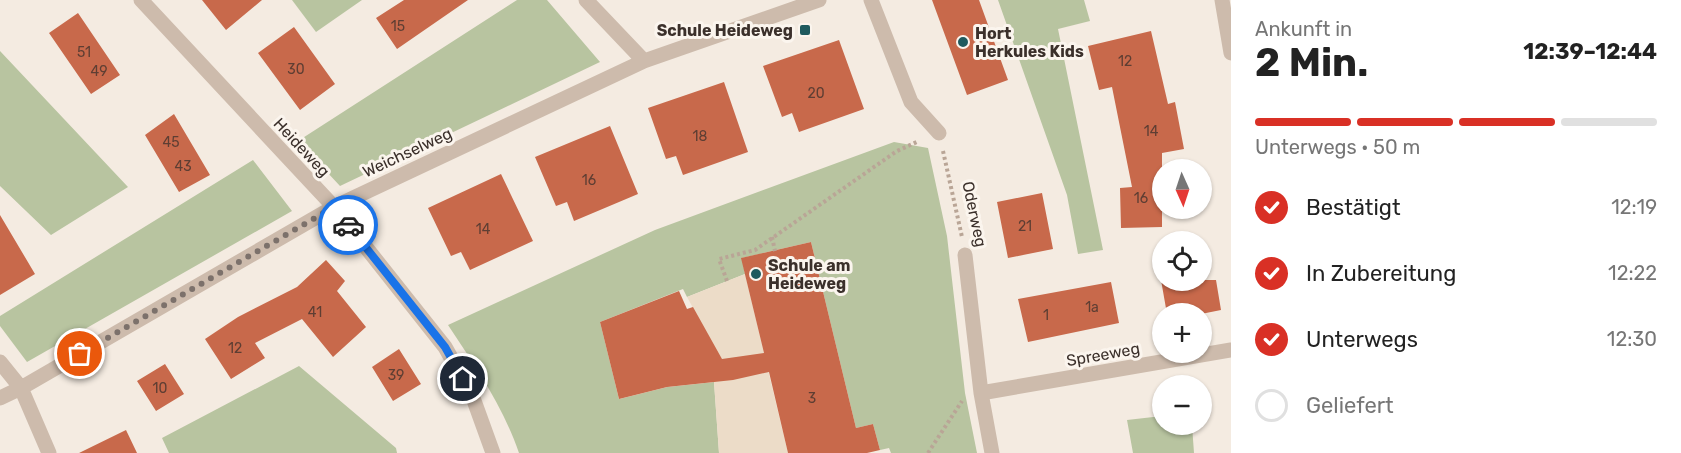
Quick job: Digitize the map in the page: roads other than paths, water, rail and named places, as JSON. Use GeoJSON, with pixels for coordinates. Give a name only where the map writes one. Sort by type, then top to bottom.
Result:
{"type":"FeatureCollection","features":[{"type":"Feature","properties":{"kind":"street","name":"Heideweg"},"geometry":{"type":"LineString","coordinates":[[141,0],[334,207],[445,347],[472,395],[493,453]]}},
{"type":"Feature","properties":{"kind":"street"},"geometry":{"type":"LineString","coordinates":[[586,0],[644,61]]}},
{"type":"Feature","properties":{"kind":"street","name":"Weichselweg"},"geometry":{"type":"LineString","coordinates":[[0,398],[334,207],[644,61],[819,0]]}},
{"type":"Feature","properties":{"kind":"street"},"geometry":{"type":"LineString","coordinates":[[871,0],[911,102],[939,133]]}},
{"type":"Feature","properties":{"kind":"street"},"geometry":{"type":"LineString","coordinates":[[1222,0],[1231,53]]}},
{"type":"Feature","properties":{"kind":"street","name":"Oderweg"},"geometry":{"type":"LineString","coordinates":[[965,255],[981,393],[992,453]]}},
{"type":"Feature","properties":{"kind":"street","name":"Spreeweg"},"geometry":{"type":"LineString","coordinates":[[981,393],[1231,350]]}},
{"type":"Feature","properties":{"kind":"street"},"geometry":{"type":"LineString","coordinates":[[0,362],[21,388],[49,453]]}},
{"type":"Feature","properties":{"kind":"place","name":"Schule Heideweg"},"geometry":{"type":"Point","coordinates":[805,30]}},
{"type":"Feature","properties":{"kind":"place","name":"Hort Herkules Kids"},"geometry":{"type":"Point","coordinates":[963,42]}},
{"type":"Feature","properties":{"kind":"place","name":"Schule am Heideweg"},"geometry":{"type":"Point","coordinates":[756,274]}}]}
